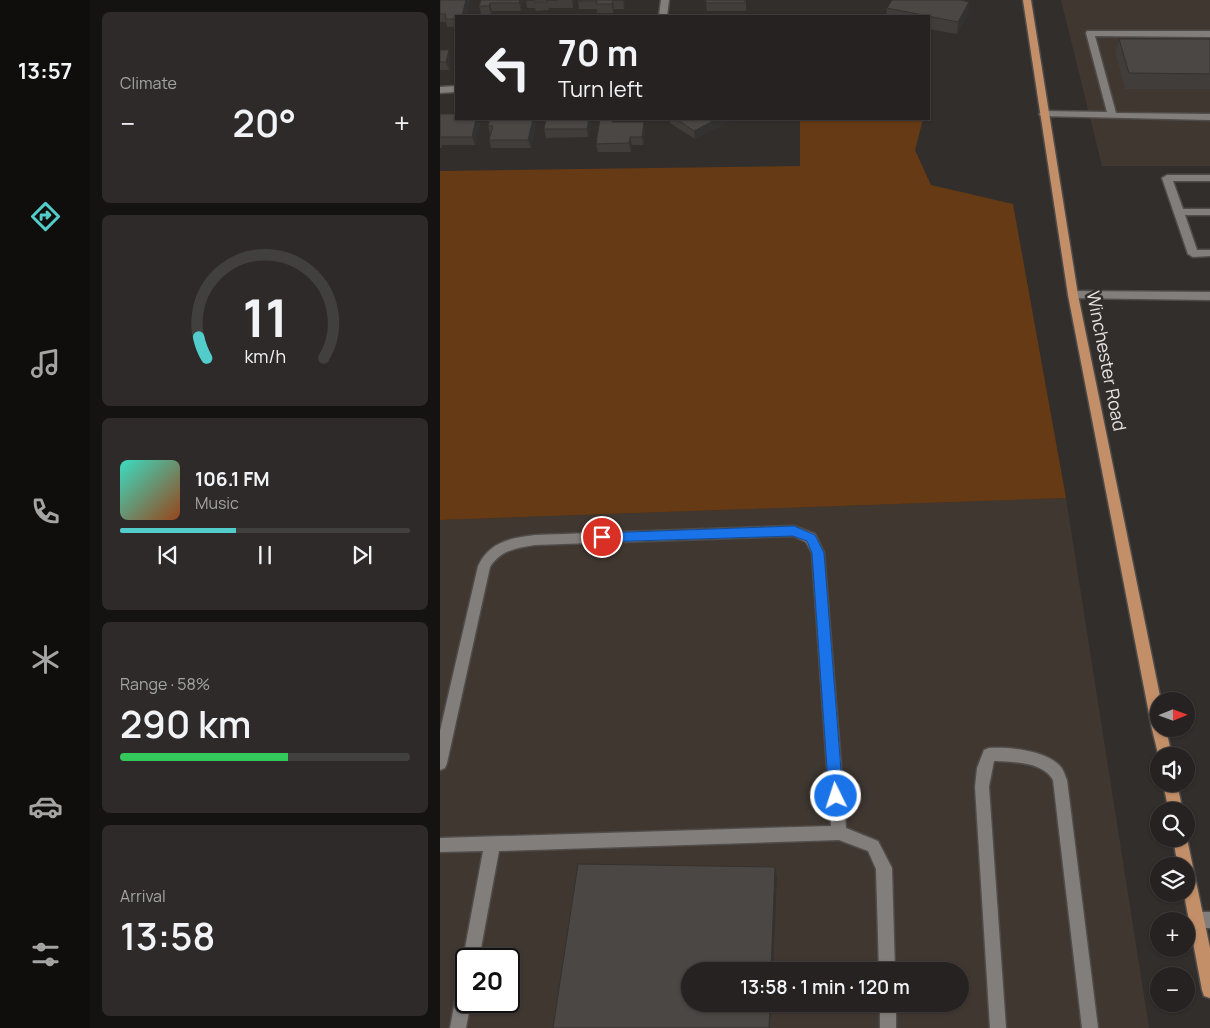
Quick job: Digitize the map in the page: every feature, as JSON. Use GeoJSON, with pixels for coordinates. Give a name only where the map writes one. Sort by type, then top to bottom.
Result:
{"type":"FeatureCollection","features":[{"type":"Feature","properties":{"kind":"main road","name":"Winchester Road"},"geometry":{"type":"LineString","coordinates":[[1026,0],[1073,295],[1152,692]]}},
{"type":"Feature","properties":{"kind":"main road"},"geometry":{"type":"LineString","coordinates":[[1183,847],[1204,920],[1210,990]]}},
{"type":"Feature","properties":{"kind":"street"},"geometry":{"type":"LineString","coordinates":[[663,15],[665,0]]}},
{"type":"Feature","properties":{"kind":"street"},"geometry":{"type":"LineString","coordinates":[[1112,116],[1090,33],[1210,34]]}},
{"type":"Feature","properties":{"kind":"street"},"geometry":{"type":"LineString","coordinates":[[440,90],[455,89]]}},
{"type":"Feature","properties":{"kind":"street"},"geometry":{"type":"LineString","coordinates":[[1044,114],[1210,117]]}},
{"type":"Feature","properties":{"kind":"street"},"geometry":{"type":"LineString","coordinates":[[1210,178],[1167,178],[1192,254],[1210,253]]}},
{"type":"Feature","properties":{"kind":"street"},"geometry":{"type":"LineString","coordinates":[[1179,212],[1210,212]]}},
{"type":"Feature","properties":{"kind":"street"},"geometry":{"type":"LineString","coordinates":[[1073,295],[1210,296]]}},
{"type":"Feature","properties":{"kind":"street"},"geometry":{"type":"LineString","coordinates":[[440,763],[484,566],[490,554],[510,543],[535,540],[794,531],[811,538],[818,553],[839,833]]}},
{"type":"Feature","properties":{"kind":"street"},"geometry":{"type":"LineString","coordinates":[[998,1028],[982,787],[984,768],[990,755],[1004,753],[1041,762],[1056,771],[1061,783],[1090,1028]]}},
{"type":"Feature","properties":{"kind":"street"},"geometry":{"type":"LineString","coordinates":[[440,844],[839,833],[873,846],[884,868],[887,962]]}},
{"type":"Feature","properties":{"kind":"street"},"geometry":{"type":"LineString","coordinates":[[473,948],[492,844]]}},
{"type":"Feature","properties":{"kind":"street"},"geometry":{"type":"LineString","coordinates":[[888,1012],[888,1028]]}},
{"type":"Feature","properties":{"kind":"street"},"geometry":{"type":"LineString","coordinates":[[458,1028],[461,1013]]}},
{"type":"Feature","properties":{"kind":"shaded area"},"geometry":{"type":"Polygon","coordinates":[[[1061,0],[1210,0],[1210,166],[1102,166],[1061,0]]]}},
{"type":"Feature","properties":{"kind":"shaded area"},"geometry":{"type":"Polygon","coordinates":[[[800,120],[923,120],[915,150],[931,185],[1013,204],[1066,498],[440,520],[440,171],[800,166],[800,120]]]}},
{"type":"Feature","properties":{"kind":"shaded area"},"geometry":{"type":"Polygon","coordinates":[[[1066,498],[1149,1028],[440,1028],[440,520],[1066,498]]]}},
{"type":"Feature","properties":{"kind":"building"},"geometry":{"type":"Polygon","coordinates":[[[440,0],[466,0],[462,15],[455,15],[455,19],[445,19],[446,14],[440,14],[440,0]]]}},
{"type":"Feature","properties":{"kind":"building"},"geometry":{"type":"Polygon","coordinates":[[[481,0],[520,0],[519,3],[490,3],[489,6],[479,6],[481,0]]]}},
{"type":"Feature","properties":{"kind":"building"},"geometry":{"type":"Polygon","coordinates":[[[534,0],[547,0],[547,2],[534,2],[534,0]]]}},
{"type":"Feature","properties":{"kind":"building"},"geometry":{"type":"Polygon","coordinates":[[[578,0],[613,0],[612,4],[596,4],[597,1],[578,0]]]}},
{"type":"Feature","properties":{"kind":"building"},"geometry":{"type":"Polygon","coordinates":[[[706,0],[745,0],[745,3],[706,3],[706,0]]]}},
{"type":"Feature","properties":{"kind":"building"},"geometry":{"type":"Polygon","coordinates":[[[892,0],[961,0],[969,2],[958,22],[887,8],[892,0]]]}},
{"type":"Feature","properties":{"kind":"building"},"geometry":{"type":"Polygon","coordinates":[[[1119,39],[1210,39],[1210,74],[1129,73],[1119,39]]]}},
{"type":"Feature","properties":{"kind":"building"},"geometry":{"type":"Polygon","coordinates":[[[440,50],[449,50],[446,62],[440,62],[440,50]]]}},
{"type":"Feature","properties":{"kind":"building"},"geometry":{"type":"Polygon","coordinates":[[[440,114],[455,114],[455,120],[476,120],[472,137],[440,137],[440,114]]]}},
{"type":"Feature","properties":{"kind":"building"},"geometry":{"type":"Polygon","coordinates":[[[490,120],[533,120],[528,140],[489,140],[493,126],[488,126],[490,120]]]}},
{"type":"Feature","properties":{"kind":"building"},"geometry":{"type":"Polygon","coordinates":[[[546,120],[589,120],[587,129],[544,129],[546,120]]]}},
{"type":"Feature","properties":{"kind":"building"},"geometry":{"type":"Polygon","coordinates":[[[600,120],[644,122],[642,137],[630,137],[629,143],[596,144],[600,120]]]}},
{"type":"Feature","properties":{"kind":"building"},"geometry":{"type":"Polygon","coordinates":[[[678,120],[715,120],[694,131],[678,120]]]}},
{"type":"Feature","properties":{"kind":"building"},"geometry":{"type":"Polygon","coordinates":[[[578,864],[775,867],[771,962],[681,962],[681,1012],[770,1012],[769,1028],[553,1028],[578,864]]]}},
{"type":"Feature","properties":{"kind":"route"},"geometry":{"type":"LineString","coordinates":[[602,537],[794,531],[811,538],[818,553],[836,796]]}}]}
